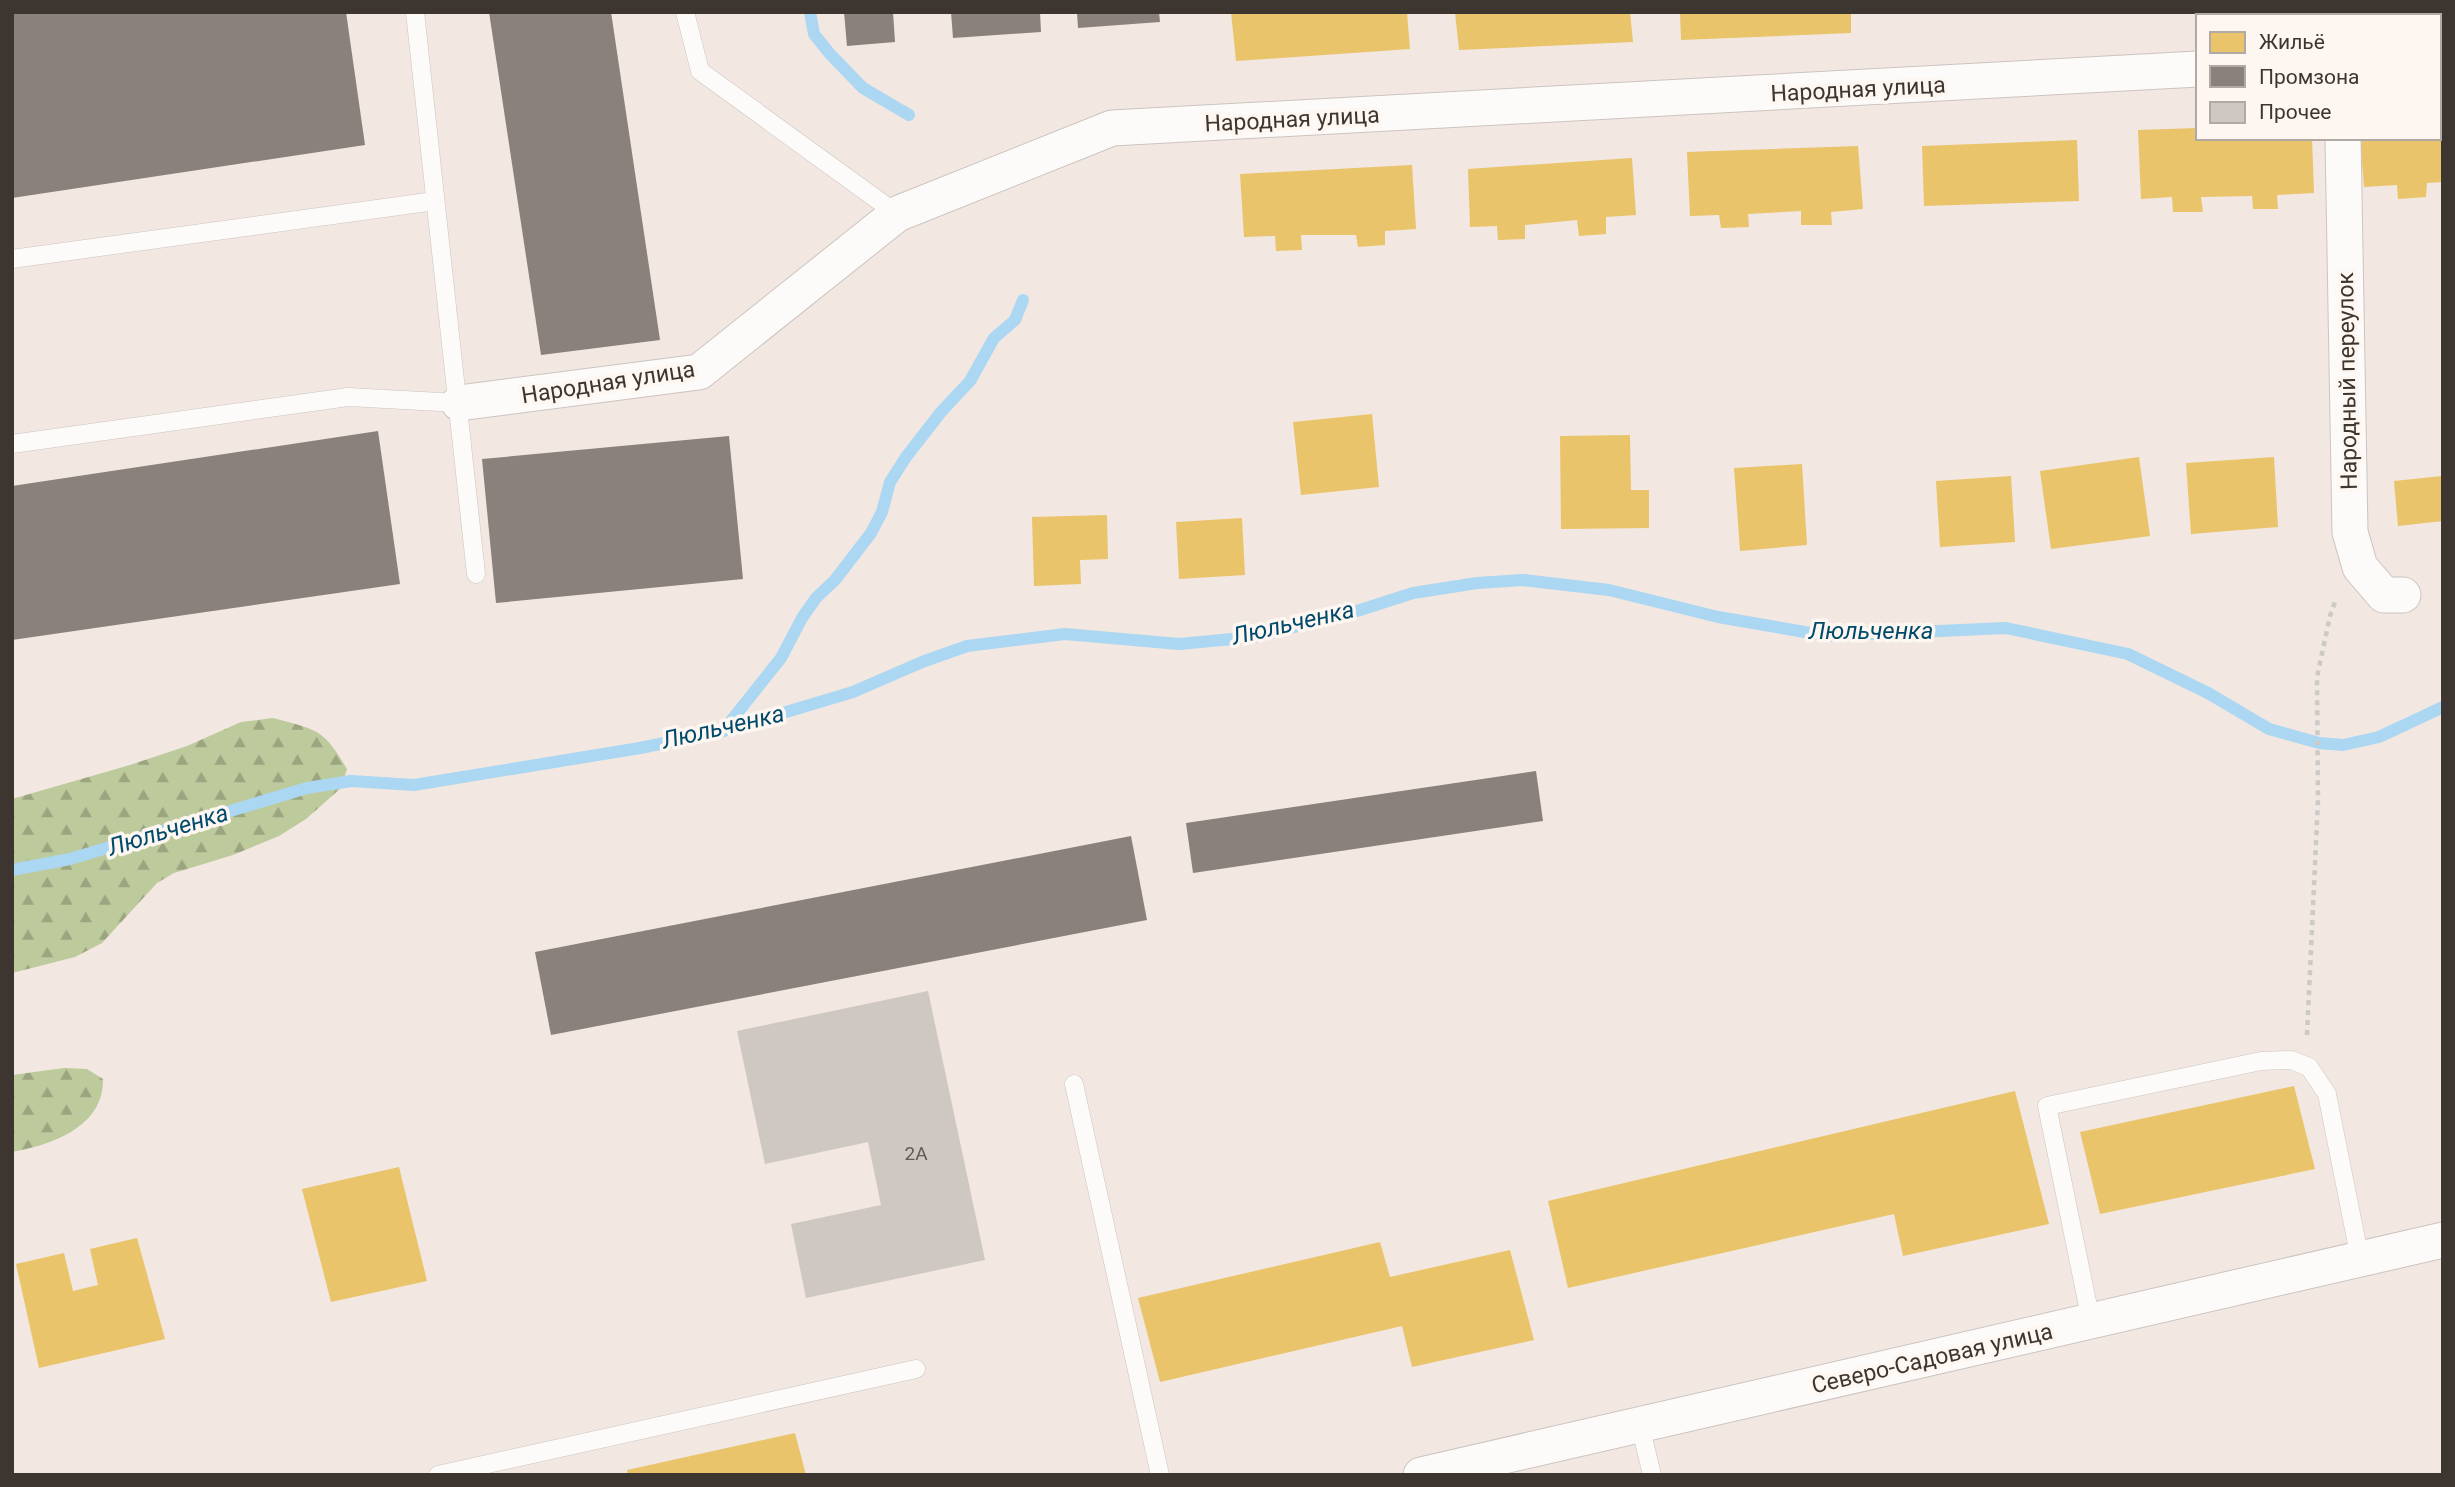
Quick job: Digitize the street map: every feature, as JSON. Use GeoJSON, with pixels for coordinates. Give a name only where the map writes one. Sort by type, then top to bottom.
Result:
{"type":"FeatureCollection","features":[{"type":"Feature","properties":{"kind":"street","name":"Народная улица"},"geometry":{"type":"LineString","coordinates":[[459,403],[699,372],[897,214],[1112,128],[2196,69]]}},
{"type":"Feature","properties":{"kind":"street","name":"Народный переулок"},"geometry":{"type":"LineString","coordinates":[[2343,140],[2350,532],[2360,567],[2384,595],[2403,595]]}},
{"type":"Feature","properties":{"kind":"street","name":"Северо-Садовая улица"},"geometry":{"type":"LineString","coordinates":[[1421,1475],[2443,1240]]}},
{"type":"Feature","properties":{"kind":"lane"},"geometry":{"type":"LineString","coordinates":[[415,12],[459,403],[475,574]]}},
{"type":"Feature","properties":{"kind":"lane"},"geometry":{"type":"LineString","coordinates":[[685,12],[699,71],[897,214]]}},
{"type":"Feature","properties":{"kind":"lane"},"geometry":{"type":"LineString","coordinates":[[12,259],[435,201]]}},
{"type":"Feature","properties":{"kind":"lane"},"geometry":{"type":"LineString","coordinates":[[12,444],[348,397],[459,403]]}},
{"type":"Feature","properties":{"kind":"lane"},"geometry":{"type":"LineString","coordinates":[[2091,1321],[2047,1106],[2261,1061],[2291,1059],[2309,1067],[2327,1094],[2360,1259]]}},
{"type":"Feature","properties":{"kind":"lane"},"geometry":{"type":"LineString","coordinates":[[1074,1084],[1160,1475]]}},
{"type":"Feature","properties":{"kind":"lane"},"geometry":{"type":"LineString","coordinates":[[438,1475],[916,1368]]}},
{"type":"Feature","properties":{"kind":"lane"},"geometry":{"type":"LineString","coordinates":[[1640,1425],[1652,1475]]}},
{"type":"Feature","properties":{"kind":"path"},"geometry":{"type":"LineString","coordinates":[[2309,1067],[2307,1029],[2318,800],[2317,677],[2330,616],[2355,548]]}},
{"type":"Feature","properties":{"kind":"green space"},"geometry":{"type":"Polygon","coordinates":[[[273,718],[318,733],[332,745],[347,769],[341,788],[306,819],[279,836],[233,855],[174,873],[157,883],[102,943],[75,957],[12,973],[12,799],[187,746],[241,722],[273,718]]]}},
{"type":"Feature","properties":{"kind":"green space"},"geometry":{"type":"Polygon","coordinates":[[[64,1068],[87,1069],[103,1079],[101,1096],[95,1110],[72,1131],[43,1144],[12,1152],[12,1075],[64,1068]]]}},
{"type":"Feature","properties":{"kind":"building: Жильё"},"geometry":{"type":"Polygon","coordinates":[[[1231,12],[1407,12],[1410,49],[1236,61],[1231,12]]]}},
{"type":"Feature","properties":{"kind":"building: Жильё"},"geometry":{"type":"Polygon","coordinates":[[[1455,12],[1630,12],[1633,42],[1459,50],[1455,12]]]}},
{"type":"Feature","properties":{"kind":"building: Жильё"},"geometry":{"type":"Polygon","coordinates":[[[1680,12],[1851,12],[1851,33],[1681,40],[1680,12]]]}},
{"type":"Feature","properties":{"kind":"building: Жильё"},"geometry":{"type":"Polygon","coordinates":[[[2443,118],[2443,182],[2427,183],[2426,197],[2398,199],[2397,185],[2364,187],[2360,140],[2441,140],[2443,118]]]}},
{"type":"Feature","properties":{"kind":"building: Жильё"},"geometry":{"type":"Polygon","coordinates":[[[2196,128],[2196,140],[2312,140],[2314,193],[2277,195],[2278,209],[2253,209],[2252,196],[2201,197],[2203,212],[2173,212],[2172,197],[2141,199],[2138,130],[2196,128]]]}},
{"type":"Feature","properties":{"kind":"building: Жильё"},"geometry":{"type":"Polygon","coordinates":[[[2077,140],[2079,201],[1924,206],[1922,146],[2077,140]]]}},
{"type":"Feature","properties":{"kind":"building: Жильё"},"geometry":{"type":"Polygon","coordinates":[[[1858,146],[1863,209],[1831,212],[1832,225],[1801,225],[1801,211],[1748,214],[1749,227],[1721,228],[1719,215],[1690,216],[1687,152],[1858,146]]]}},
{"type":"Feature","properties":{"kind":"building: Жильё"},"geometry":{"type":"Polygon","coordinates":[[[1632,158],[1636,215],[1606,217],[1606,234],[1579,236],[1577,220],[1525,225],[1525,239],[1498,240],[1497,226],[1470,227],[1468,169],[1632,158]]]}},
{"type":"Feature","properties":{"kind":"building: Жильё"},"geometry":{"type":"Polygon","coordinates":[[[1412,165],[1416,229],[1385,231],[1385,245],[1358,247],[1356,235],[1301,235],[1302,250],[1276,251],[1275,236],[1244,237],[1240,174],[1412,165]]]}},
{"type":"Feature","properties":{"kind":"building: Жильё"},"geometry":{"type":"Polygon","coordinates":[[[1372,414],[1379,487],[1301,495],[1293,422],[1372,414]]]}},
{"type":"Feature","properties":{"kind":"building: Жильё"},"geometry":{"type":"Polygon","coordinates":[[[1630,435],[1631,490],[1649,490],[1649,528],[1561,529],[1560,436],[1630,435]]]}},
{"type":"Feature","properties":{"kind":"building: Жильё"},"geometry":{"type":"Polygon","coordinates":[[[2139,457],[2150,536],[2051,549],[2040,471],[2139,457]]]}},
{"type":"Feature","properties":{"kind":"building: Жильё"},"geometry":{"type":"Polygon","coordinates":[[[2274,457],[2278,527],[2191,534],[2186,463],[2274,457]]]}},
{"type":"Feature","properties":{"kind":"building: Жильё"},"geometry":{"type":"Polygon","coordinates":[[[1802,464],[1807,545],[1740,551],[1734,468],[1802,464]]]}},
{"type":"Feature","properties":{"kind":"building: Жильё"},"geometry":{"type":"Polygon","coordinates":[[[2011,476],[2015,542],[1940,547],[1936,481],[2011,476]]]}},
{"type":"Feature","properties":{"kind":"building: Жильё"},"geometry":{"type":"Polygon","coordinates":[[[2442,476],[2443,521],[2398,526],[2394,481],[2442,476]]]}},
{"type":"Feature","properties":{"kind":"building: Жильё"},"geometry":{"type":"Polygon","coordinates":[[[1107,515],[1108,559],[1080,560],[1081,584],[1034,586],[1032,517],[1107,515]]]}},
{"type":"Feature","properties":{"kind":"building: Жильё"},"geometry":{"type":"Polygon","coordinates":[[[1242,518],[1245,575],[1179,579],[1176,522],[1242,518]]]}},
{"type":"Feature","properties":{"kind":"building: Жильё"},"geometry":{"type":"Polygon","coordinates":[[[2294,1086],[2315,1169],[2100,1214],[2080,1132],[2294,1086]]]}},
{"type":"Feature","properties":{"kind":"building: Жильё"},"geometry":{"type":"Polygon","coordinates":[[[2015,1091],[2049,1224],[1903,1256],[1894,1214],[1568,1288],[1548,1201],[2015,1091]]]}},
{"type":"Feature","properties":{"kind":"building: Жильё"},"geometry":{"type":"Polygon","coordinates":[[[399,1167],[427,1281],[331,1302],[302,1189],[399,1167]]]}},
{"type":"Feature","properties":{"kind":"building: Жильё"},"geometry":{"type":"Polygon","coordinates":[[[137,1238],[165,1339],[39,1368],[16,1264],[64,1253],[73,1291],[98,1285],[90,1249],[137,1238]]]}},
{"type":"Feature","properties":{"kind":"building: Жильё"},"geometry":{"type":"Polygon","coordinates":[[[1380,1242],[1390,1277],[1510,1250],[1534,1340],[1412,1367],[1402,1326],[1160,1382],[1138,1298],[1380,1242]]]}},
{"type":"Feature","properties":{"kind":"building: Жильё"},"geometry":{"type":"Polygon","coordinates":[[[795,1433],[806,1475],[628,1475],[627,1470],[795,1433]]]}},
{"type":"Feature","properties":{"kind":"building: Промзона"},"geometry":{"type":"Polygon","coordinates":[[[12,12],[346,12],[365,145],[12,198],[12,12]]]}},
{"type":"Feature","properties":{"kind":"building: Промзона"},"geometry":{"type":"Polygon","coordinates":[[[489,12],[611,12],[660,340],[541,355],[489,12]]]}},
{"type":"Feature","properties":{"kind":"building: Промзона"},"geometry":{"type":"Polygon","coordinates":[[[844,12],[893,12],[895,42],[847,46],[844,12]]]}},
{"type":"Feature","properties":{"kind":"building: Промзона"},"geometry":{"type":"Polygon","coordinates":[[[951,12],[1040,12],[1041,32],[953,38],[951,12]]]}},
{"type":"Feature","properties":{"kind":"building: Промзона"},"geometry":{"type":"Polygon","coordinates":[[[1077,12],[1159,12],[1160,22],[1078,28],[1077,12]]]}},
{"type":"Feature","properties":{"kind":"building: Промзона"},"geometry":{"type":"Polygon","coordinates":[[[378,431],[400,584],[12,640],[12,486],[378,431]]]}},
{"type":"Feature","properties":{"kind":"building: Промзона"},"geometry":{"type":"Polygon","coordinates":[[[729,436],[743,579],[496,603],[482,459],[729,436]]]}},
{"type":"Feature","properties":{"kind":"building: Промзона"},"geometry":{"type":"Polygon","coordinates":[[[1536,771],[1543,821],[1193,873],[1186,823],[1536,771]]]}},
{"type":"Feature","properties":{"kind":"building: Промзона"},"geometry":{"type":"Polygon","coordinates":[[[1131,836],[1147,920],[551,1035],[535,952],[1131,836]]]}},
{"type":"Feature","properties":{"kind":"building: Прочее"},"geometry":{"type":"Polygon","coordinates":[[[928,991],[985,1260],[806,1298],[791,1224],[881,1205],[868,1142],[765,1164],[737,1031],[928,991]]]}},
{"type":"Feature","properties":{"kind":"waterway"},"geometry":{"type":"LineString","coordinates":[[810,12],[814,34],[830,54],[863,88],[909,115]]}},
{"type":"Feature","properties":{"kind":"waterway"},"geometry":{"type":"LineString","coordinates":[[723,731],[781,658],[816,598],[835,580],[871,533],[882,512],[890,482],[906,457],[941,412],[970,381],[994,338],[1015,320],[1023,300]]}},
{"type":"Feature","properties":{"kind":"waterway","name":"Люльченка"},"geometry":{"type":"LineString","coordinates":[[12,870],[70,859],[307,788],[351,781],[414,785],[640,748],[723,731],[853,692],[967,646],[1065,634],[1179,644],[1254,637],[1357,611],[1413,593],[1477,583],[1523,580],[1609,590],[1718,617],[1828,636],[2006,628],[2128,654],[2208,693],[2269,729],[2319,743],[2343,745],[2379,737],[2443,707]]}}]}
